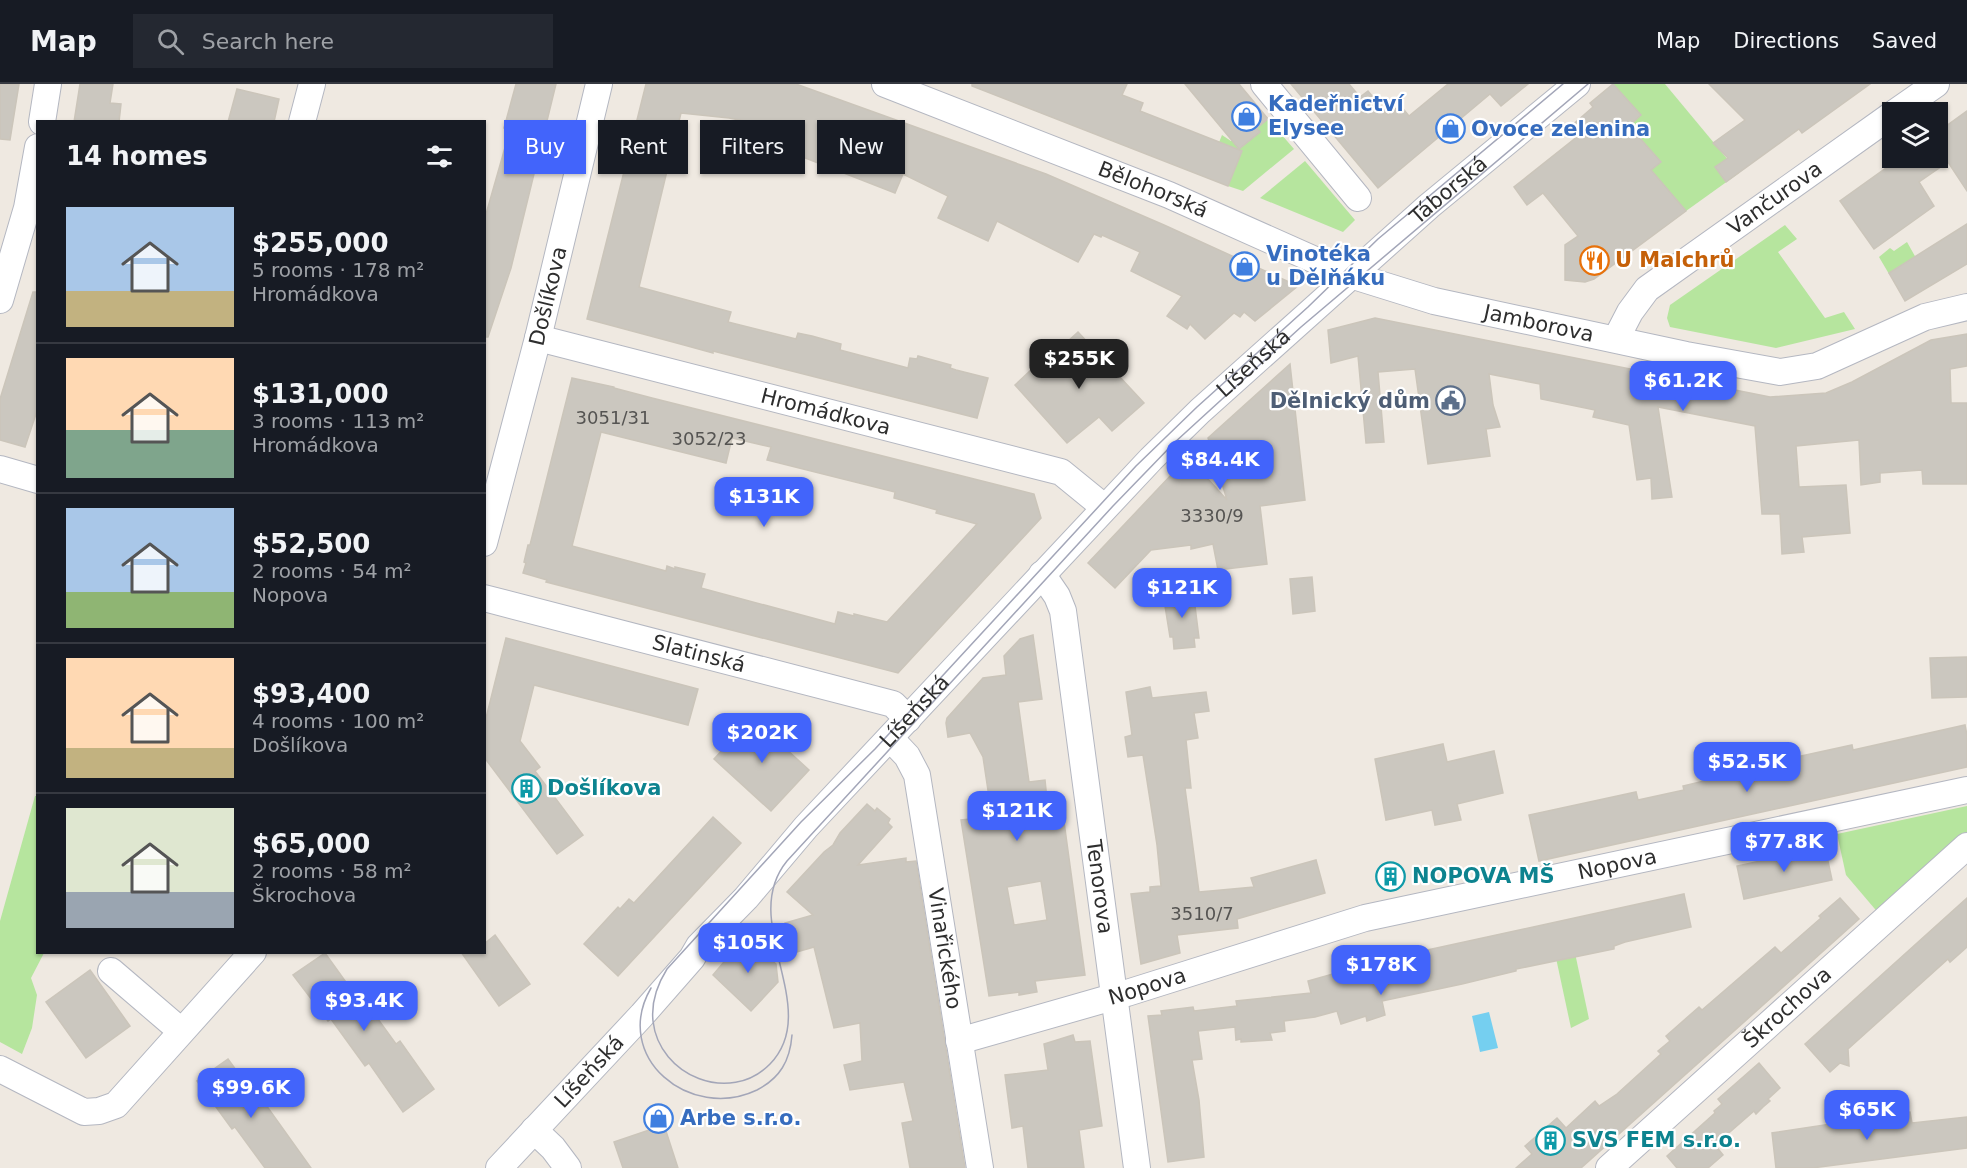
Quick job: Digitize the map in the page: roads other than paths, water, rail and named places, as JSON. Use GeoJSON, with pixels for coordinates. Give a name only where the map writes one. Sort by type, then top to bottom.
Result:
{"type":"FeatureCollection","features":[{"type":"Feature","properties":{"kind":"street"},"geometry":{"type":"LineString","coordinates":[[42,120],[48,84]]}},
{"type":"Feature","properties":{"kind":"street"},"geometry":{"type":"LineString","coordinates":[[303,120],[312,84]]}},
{"type":"Feature","properties":{"kind":"street","name":"Došlíkova"},"geometry":{"type":"LineString","coordinates":[[486,535],[538,338],[599,84]]}},
{"type":"Feature","properties":{"kind":"street","name":"Bělohorská"},"geometry":{"type":"LineString","coordinates":[[885,84],[1169,195],[1351,275]]}},
{"type":"Feature","properties":{"kind":"street"},"geometry":{"type":"LineString","coordinates":[[1264,84],[1358,198]]}},
{"type":"Feature","properties":{"kind":"street","name":"Táborská"},"geometry":{"type":"LineString","coordinates":[[1351,275],[1429,206],[1577,84]]}},
{"type":"Feature","properties":{"kind":"street","name":"Vančurova"},"geometry":{"type":"LineString","coordinates":[[1910,102],[1936,84]]}},
{"type":"Feature","properties":{"kind":"street","name":"Vančurova"},"geometry":{"type":"LineString","coordinates":[[1616,339],[1630,312],[1647,289],[1882,122]]}},
{"type":"Feature","properties":{"kind":"street"},"geometry":{"type":"LineString","coordinates":[[0,300],[27,208],[36,158]]}},
{"type":"Feature","properties":{"kind":"street","name":"Jamborova"},"geometry":{"type":"LineString","coordinates":[[1351,275],[1434,301],[1686,355],[1780,372],[1817,366],[1925,317],[1967,307]]}},
{"type":"Feature","properties":{"kind":"street","name":"Líšeňská"},"geometry":{"type":"LineString","coordinates":[[499,1168],[642,1015],[692,958],[699,946],[746,898],[806,827],[1104,507],[1200,411],[1351,275]]}},
{"type":"Feature","properties":{"kind":"street","name":"Hromádkova"},"geometry":{"type":"LineString","coordinates":[[538,338],[1061,472],[1104,507]]}},
{"type":"Feature","properties":{"kind":"street"},"geometry":{"type":"LineString","coordinates":[[0,469],[36,479]]}},
{"type":"Feature","properties":{"kind":"street","name":"Tenorova"},"geometry":{"type":"LineString","coordinates":[[1042,574],[1057,596],[1063,611],[1137,1168]]}},
{"type":"Feature","properties":{"kind":"street","name":"Slatinská"},"geometry":{"type":"LineString","coordinates":[[486,599],[893,704],[908,719]]}},
{"type":"Feature","properties":{"kind":"street","name":"Vinařického"},"geometry":{"type":"LineString","coordinates":[[890,738],[907,756],[916,775],[980,1168]]}},
{"type":"Feature","properties":{"kind":"street","name":"Nopova"},"geometry":{"type":"LineString","coordinates":[[959,1041],[1114,997],[1365,918],[1967,790]]}},
{"type":"Feature","properties":{"kind":"street","name":"Škrochova"},"geometry":{"type":"LineString","coordinates":[[1609,1168],[1967,846]]}},
{"type":"Feature","properties":{"kind":"street"},"geometry":{"type":"LineString","coordinates":[[0,1069],[84,1112],[99,1111],[116,1105],[251,954]]}},
{"type":"Feature","properties":{"kind":"street"},"geometry":{"type":"LineString","coordinates":[[111,971],[181,1031]]}},
{"type":"Feature","properties":{"kind":"street"},"geometry":{"type":"LineString","coordinates":[[534,1130],[553,1148],[568,1168]]}},
{"type":"Feature","properties":{"kind":"water"},"geometry":{"type":"Polygon","coordinates":[[[1489,1012],[1498,1048],[1480,1052],[1472,1016],[1489,1012]]]}},
{"type":"Feature","properties":{"kind":"tram line"},"geometry":{"type":"LineString","coordinates":[[1563,84],[1378,239],[1136,466],[875,749],[801,822],[667,969],[656,994],[653,1021],[658,1040],[668,1057],[682,1070],[717,1083],[736,1082],[754,1076],[770,1064],[784,1042],[788,1017],[786,991],[774,937],[771,911],[774,885],[787,861],[1113,506],[1174,443],[1301,327],[1588,84]]}},
{"type":"Feature","properties":{"kind":"tram line"},"geometry":{"type":"LineString","coordinates":[[651,988],[641,1014],[641,1038],[649,1059],[664,1077],[683,1090],[707,1097],[732,1098],[757,1090],[772,1080],[782,1068],[789,1053],[792,1035]]}},
{"type":"Feature","properties":{"kind":"place","name":"Kadeřnictví Elysee"},"geometry":{"type":"Point","coordinates":[1247,116]}},
{"type":"Feature","properties":{"kind":"place","name":"Ovoce zelenina"},"geometry":{"type":"Point","coordinates":[1450,129]}},
{"type":"Feature","properties":{"kind":"place","name":"U Malchrů"},"geometry":{"type":"Point","coordinates":[1594,260]}},
{"type":"Feature","properties":{"kind":"place","name":"Vinotéka u Dělňáku"},"geometry":{"type":"Point","coordinates":[1245,266]}},
{"type":"Feature","properties":{"kind":"place","name":"Dělnický dům"},"geometry":{"type":"Point","coordinates":[1451,401]}},
{"type":"Feature","properties":{"kind":"place","name":"Došlíkova"},"geometry":{"type":"Point","coordinates":[526,788]}},
{"type":"Feature","properties":{"kind":"place","name":"NOPOVA MŠ"},"geometry":{"type":"Point","coordinates":[1391,876]}},
{"type":"Feature","properties":{"kind":"place","name":"Arbe s.r.o."},"geometry":{"type":"Point","coordinates":[659,1118]}},
{"type":"Feature","properties":{"kind":"place","name":"SVS FEM s.r.o."},"geometry":{"type":"Point","coordinates":[1551,1140]}}]}
